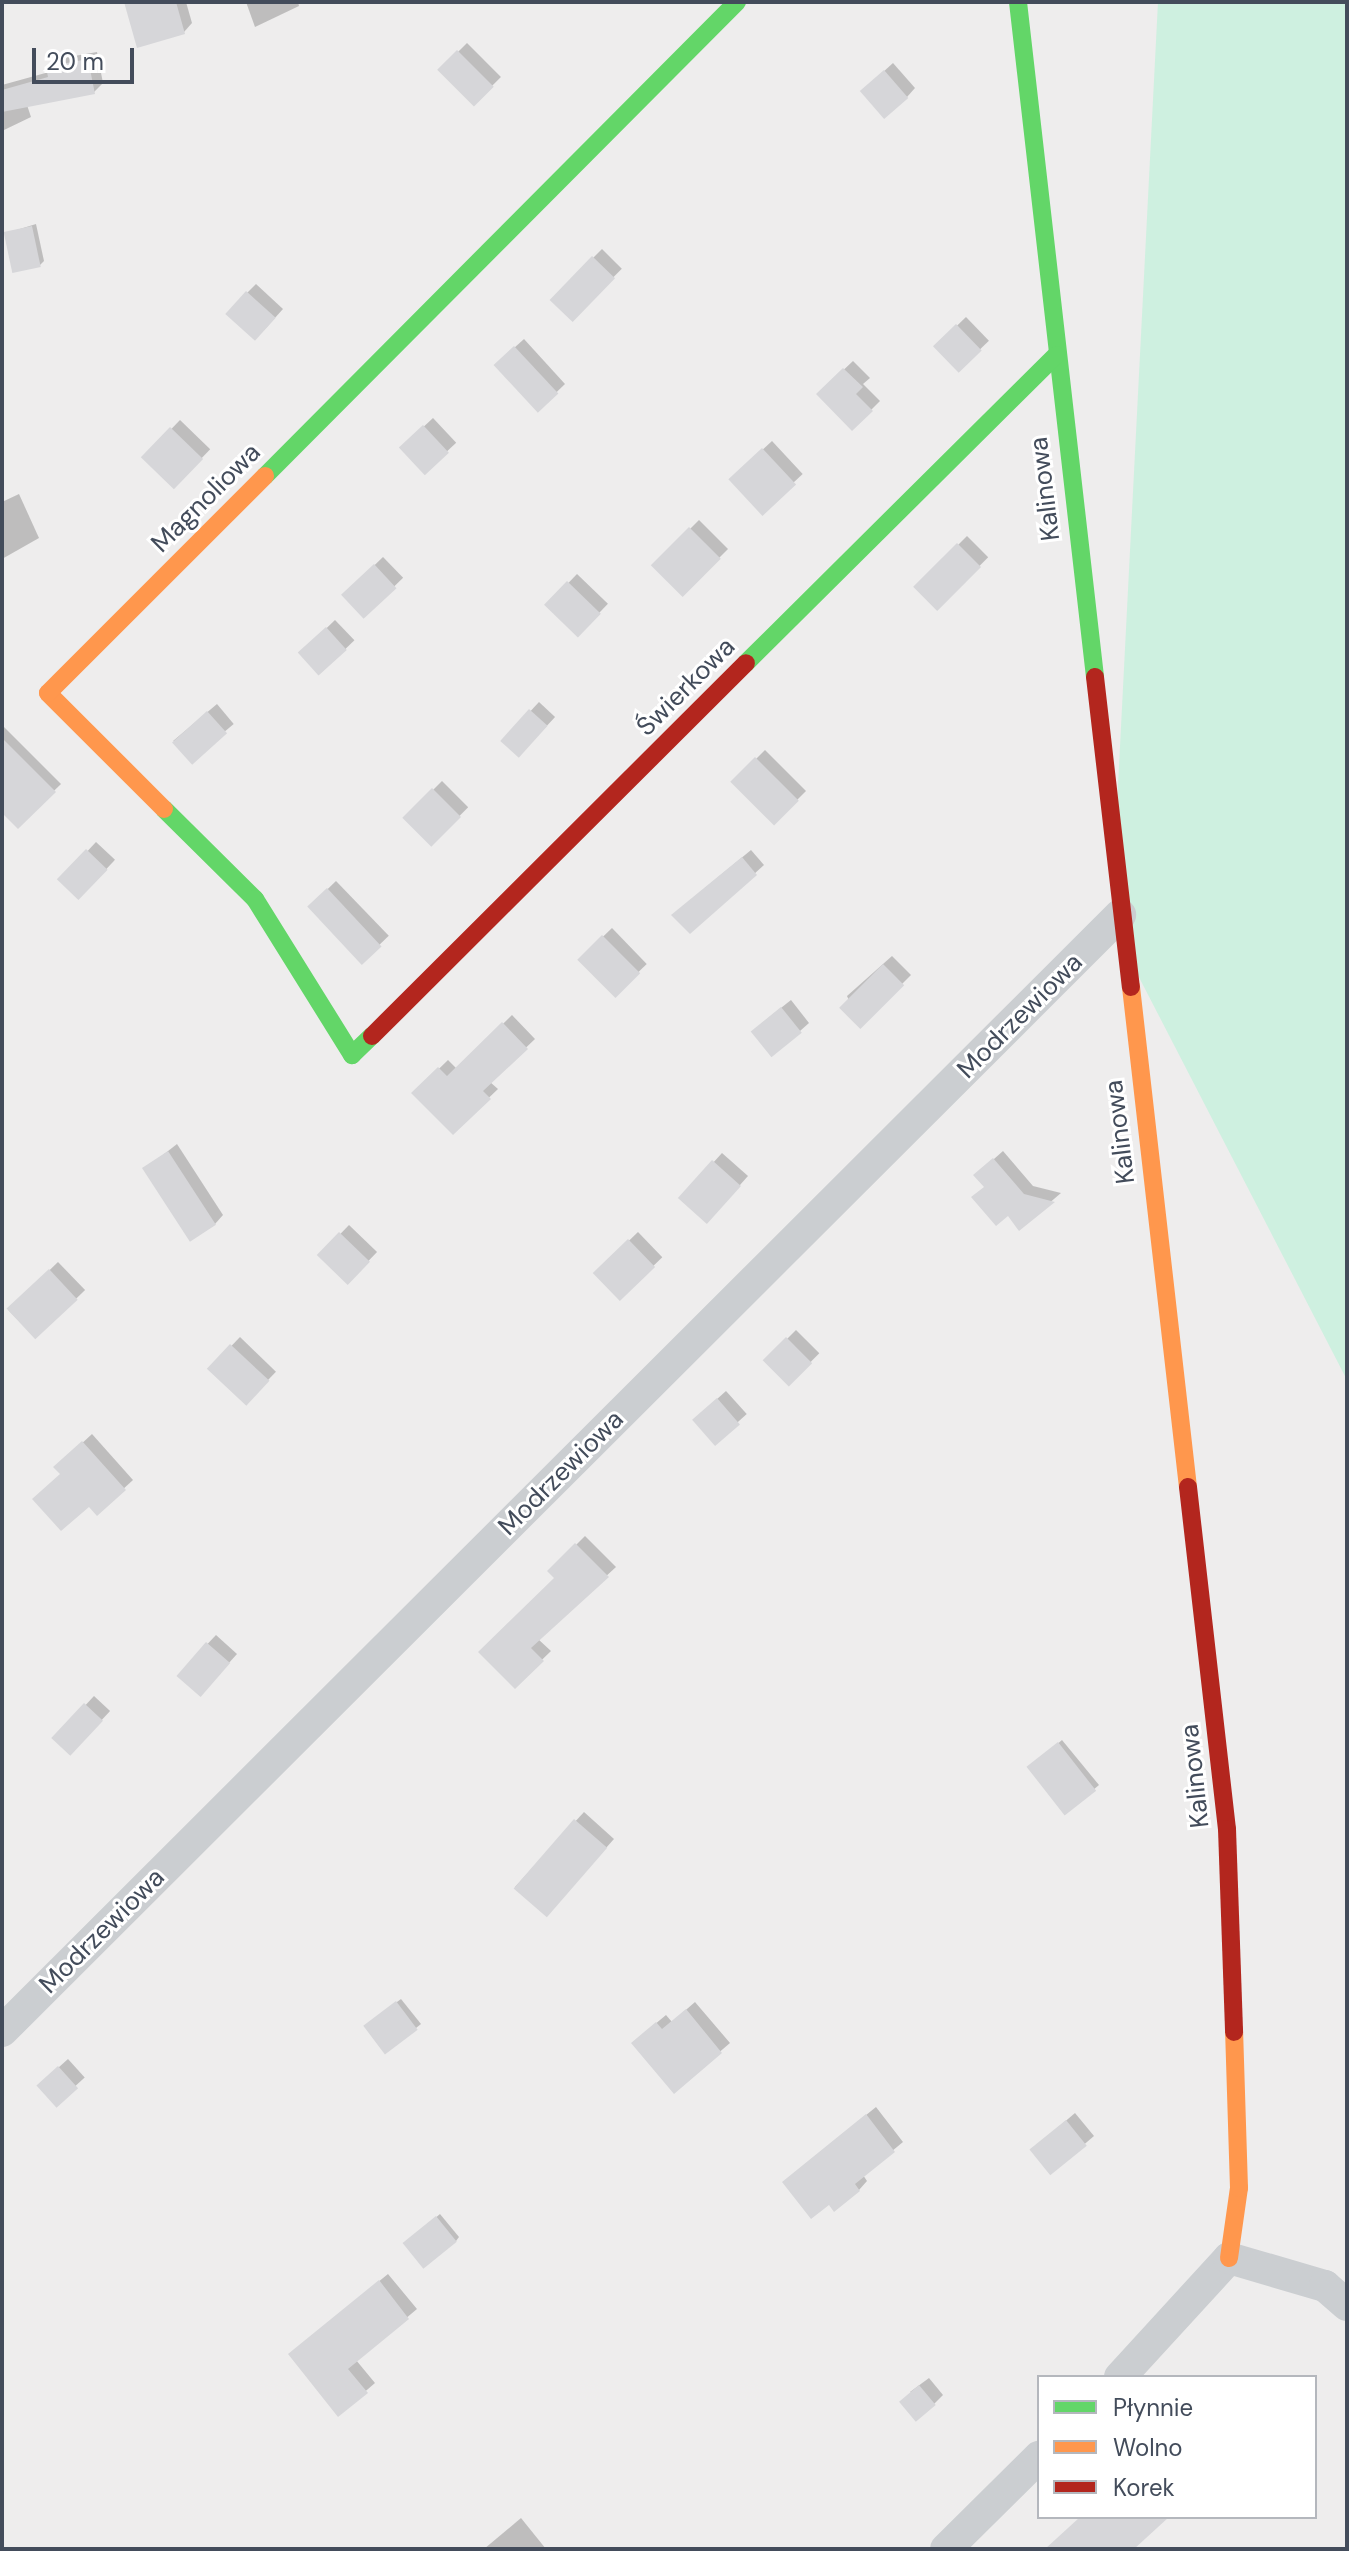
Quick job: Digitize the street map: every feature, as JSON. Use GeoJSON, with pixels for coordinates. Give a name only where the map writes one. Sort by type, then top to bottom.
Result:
{"type":"FeatureCollection","features":[{"type":"Feature","properties":{"kind":"street","name":"Magnoliowa"},"geometry":{"type":"LineString","coordinates":[[352,1055],[255,899],[48,693],[737,2]]}},
{"type":"Feature","properties":{"kind":"street","name":"Kalinowa"},"geometry":{"type":"LineString","coordinates":[[1018,2],[1120,915],[1227,1829],[1239,2188],[1229,2258]]}},
{"type":"Feature","properties":{"kind":"street","name":"Świerkowa"},"geometry":{"type":"LineString","coordinates":[[352,1055],[1056,355]]}},
{"type":"Feature","properties":{"kind":"street","name":"Modrzewiowa"},"geometry":{"type":"LineString","coordinates":[[2,2031],[1120,915]]}},
{"type":"Feature","properties":{"kind":"street"},"geometry":{"type":"LineString","coordinates":[[1122,2375],[1229,2258],[1325,2286],[1347,2305]]}},
{"type":"Feature","properties":{"kind":"street"},"geometry":{"type":"LineString","coordinates":[[946,2549],[1037,2459]]}},
{"type":"Feature","properties":{"kind":"green space"},"geometry":{"type":"Polygon","coordinates":[[[1158,2],[1347,2],[1347,1380],[1111,923],[1158,2]]]}},
{"type":"Feature","properties":{"kind":"building"},"geometry":{"type":"Polygon","coordinates":[[[124,2],[176,2],[185,34],[137,48],[124,2]]]}},
{"type":"Feature","properties":{"kind":"building"},"geometry":{"type":"Polygon","coordinates":[[[457,50],[494,87],[474,107],[437,70],[457,50]]]}},
{"type":"Feature","properties":{"kind":"building"},"geometry":{"type":"Polygon","coordinates":[[[88,59],[95,94],[2,112],[2,90],[48,77],[46,67],[88,59]]]}},
{"type":"Feature","properties":{"kind":"building"},"geometry":{"type":"Polygon","coordinates":[[[884,70],[908,98],[884,119],[860,91],[884,70]]]}},
{"type":"Feature","properties":{"kind":"building"},"geometry":{"type":"Polygon","coordinates":[[[32,226],[41,267],[12,273],[4,232],[32,226]]]}},
{"type":"Feature","properties":{"kind":"building"},"geometry":{"type":"Polygon","coordinates":[[[592,256],[615,278],[573,322],[550,300],[592,256]]]}},
{"type":"Feature","properties":{"kind":"building"},"geometry":{"type":"Polygon","coordinates":[[[246,291],[276,318],[255,341],[225,314],[246,291]]]}},
{"type":"Feature","properties":{"kind":"building"},"geometry":{"type":"Polygon","coordinates":[[[956,324],[982,351],[959,373],[933,346],[956,324]]]}},
{"type":"Feature","properties":{"kind":"building"},"geometry":{"type":"Polygon","coordinates":[[[514,346],[558,394],[538,413],[494,365],[514,346]]]}},
{"type":"Feature","properties":{"kind":"building"},"geometry":{"type":"Polygon","coordinates":[[[843,368],[863,387],[856,394],[873,411],[852,431],[816,394],[843,368]]]}},
{"type":"Feature","properties":{"kind":"building"},"geometry":{"type":"Polygon","coordinates":[[[423,425],[449,453],[425,475],[399,448],[423,425]]]}},
{"type":"Feature","properties":{"kind":"building"},"geometry":{"type":"Polygon","coordinates":[[[170,427],[203,459],[174,489],[141,457],[170,427]]]}},
{"type":"Feature","properties":{"kind":"building"},"geometry":{"type":"Polygon","coordinates":[[[762,448],[796,485],[762,516],[728,479],[762,448]]]}},
{"type":"Feature","properties":{"kind":"building"},"geometry":{"type":"Polygon","coordinates":[[[689,527],[721,559],[683,597],[651,565],[689,527]]]}},
{"type":"Feature","properties":{"kind":"building"},"geometry":{"type":"Polygon","coordinates":[[[957,543],[981,567],[937,611],[913,587],[957,543]]]}},
{"type":"Feature","properties":{"kind":"building"},"geometry":{"type":"Polygon","coordinates":[[[374,564],[397,588],[364,619],[341,595],[374,564]]]}},
{"type":"Feature","properties":{"kind":"building"},"geometry":{"type":"Polygon","coordinates":[[[567,581],[601,614],[578,637],[544,605],[567,581]]]}},
{"type":"Feature","properties":{"kind":"building"},"geometry":{"type":"Polygon","coordinates":[[[326,627],[347,650],[319,675],[298,652],[326,627]]]}},
{"type":"Feature","properties":{"kind":"building"},"geometry":{"type":"Polygon","coordinates":[[[529,709],[548,726],[519,758],[500,741],[529,709]]]}},
{"type":"Feature","properties":{"kind":"building"},"geometry":{"type":"Polygon","coordinates":[[[207,711],[227,733],[192,765],[172,742],[207,711]]]}},
{"type":"Feature","properties":{"kind":"building"},"geometry":{"type":"Polygon","coordinates":[[[2,738],[56,792],[18,829],[2,813],[2,738]]]}},
{"type":"Feature","properties":{"kind":"building"},"geometry":{"type":"Polygon","coordinates":[[[755,757],[799,801],[774,826],[730,782],[755,757]]]}},
{"type":"Feature","properties":{"kind":"building"},"geometry":{"type":"Polygon","coordinates":[[[432,788],[461,817],[431,847],[402,818],[432,788]]]}},
{"type":"Feature","properties":{"kind":"building"},"geometry":{"type":"Polygon","coordinates":[[[86,849],[108,870],[78,900],[57,879],[86,849]]]}},
{"type":"Feature","properties":{"kind":"building"},"geometry":{"type":"Polygon","coordinates":[[[742,857],[757,875],[690,934],[671,915],[742,857]]]}},
{"type":"Feature","properties":{"kind":"building"},"geometry":{"type":"Polygon","coordinates":[[[327,888],[382,947],[362,965],[307,906],[327,888]]]}},
{"type":"Feature","properties":{"kind":"building"},"geometry":{"type":"Polygon","coordinates":[[[602,935],[640,973],[615,998],[577,960],[602,935]]]}},
{"type":"Feature","properties":{"kind":"building"},"geometry":{"type":"Polygon","coordinates":[[[883,964],[904,985],[860,1029],[839,1008],[883,964]]]}},
{"type":"Feature","properties":{"kind":"building"},"geometry":{"type":"Polygon","coordinates":[[[781,1007],[802,1033],[771,1057],[751,1032],[781,1007]]]}},
{"type":"Feature","properties":{"kind":"building"},"geometry":{"type":"Polygon","coordinates":[[[502,1022],[528,1049],[483,1091],[491,1099],[453,1135],[411,1093],[438,1067],[447,1076],[502,1022]]]}},
{"type":"Feature","properties":{"kind":"building"},"geometry":{"type":"Polygon","coordinates":[[[168,1151],[216,1225],[190,1242],[142,1168],[168,1151]]]}},
{"type":"Feature","properties":{"kind":"building"},"geometry":{"type":"Polygon","coordinates":[[[993,1158],[1024,1194],[1055,1202],[1019,1231],[1008,1216],[996,1226],[971,1197],[984,1187],[973,1175],[993,1158]]]}},
{"type":"Feature","properties":{"kind":"building"},"geometry":{"type":"Polygon","coordinates":[[[712,1160],[741,1186],[707,1224],[678,1198],[712,1160]]]}},
{"type":"Feature","properties":{"kind":"building"},"geometry":{"type":"Polygon","coordinates":[[[339,1232],[370,1262],[348,1285],[317,1255],[339,1232]]]}},
{"type":"Feature","properties":{"kind":"building"},"geometry":{"type":"Polygon","coordinates":[[[628,1239],[655,1267],[620,1301],[593,1273],[628,1239]]]}},
{"type":"Feature","properties":{"kind":"building"},"geometry":{"type":"Polygon","coordinates":[[[49,1269],[78,1300],[35,1339],[7,1309],[49,1269]]]}},
{"type":"Feature","properties":{"kind":"building"},"geometry":{"type":"Polygon","coordinates":[[[786,1337],[812,1363],[789,1386],[763,1360],[786,1337]]]}},
{"type":"Feature","properties":{"kind":"building"},"geometry":{"type":"Polygon","coordinates":[[[230,1344],[269,1381],[246,1406],[207,1369],[230,1344]]]}},
{"type":"Feature","properties":{"kind":"building"},"geometry":{"type":"Polygon","coordinates":[[[717,1398],[740,1424],[715,1446],[692,1420],[717,1398]]]}},
{"type":"Feature","properties":{"kind":"building"},"geometry":{"type":"Polygon","coordinates":[[[82,1441],[126,1490],[97,1516],[89,1507],[61,1531],[32,1499],[60,1474],[53,1467],[82,1441]]]}},
{"type":"Feature","properties":{"kind":"building"},"geometry":{"type":"Polygon","coordinates":[[[575,1543],[609,1577],[531,1648],[544,1661],[515,1689],[478,1652],[554,1578],[547,1571],[575,1543]]]}},
{"type":"Feature","properties":{"kind":"building"},"geometry":{"type":"Polygon","coordinates":[[[206,1642],[230,1663],[201,1697],[176,1676],[206,1642]]]}},
{"type":"Feature","properties":{"kind":"building"},"geometry":{"type":"Polygon","coordinates":[[[84,1703],[103,1721],[70,1756],[51,1738],[84,1703]]]}},
{"type":"Feature","properties":{"kind":"building"},"geometry":{"type":"Polygon","coordinates":[[[1058,1742],[1096,1791],[1065,1815],[1026,1767],[1058,1742]]]}},
{"type":"Feature","properties":{"kind":"building"},"geometry":{"type":"Polygon","coordinates":[[[574,1819],[607,1848],[547,1917],[514,1888],[574,1819]]]}},
{"type":"Feature","properties":{"kind":"building"},"geometry":{"type":"Polygon","coordinates":[[[396,2001],[418,2030],[385,2054],[363,2026],[396,2001]]]}},
{"type":"Feature","properties":{"kind":"building"},"geometry":{"type":"Polygon","coordinates":[[[686,2009],[722,2053],[674,2094],[631,2043],[656,2022],[662,2029],[686,2009]]]}},
{"type":"Feature","properties":{"kind":"building"},"geometry":{"type":"Polygon","coordinates":[[[58,2066],[78,2088],[57,2108],[36,2085],[58,2066]]]}},
{"type":"Feature","properties":{"kind":"building"},"geometry":{"type":"Polygon","coordinates":[[[866,2114],[895,2152],[855,2184],[860,2191],[834,2212],[829,2205],[811,2219],[782,2182],[866,2114]]]}},
{"type":"Feature","properties":{"kind":"building"},"geometry":{"type":"Polygon","coordinates":[[[1066,2120],[1087,2146],[1050,2175],[1029,2150],[1066,2120]]]}},
{"type":"Feature","properties":{"kind":"building"},"geometry":{"type":"Polygon","coordinates":[[[436,2216],[457,2242],[423,2269],[403,2243],[436,2216]]]}},
{"type":"Feature","properties":{"kind":"building"},"geometry":{"type":"Polygon","coordinates":[[[379,2280],[409,2319],[348,2369],[368,2393],[338,2417],[288,2354],[379,2280]]]}},
{"type":"Feature","properties":{"kind":"building"},"geometry":{"type":"Polygon","coordinates":[[[919,2385],[936,2405],[916,2422],[899,2402],[919,2385]]]}},
{"type":"Feature","properties":{"kind":"building"},"geometry":{"type":"Polygon","coordinates":[[[1078,2519],[1167,2519],[1134,2549],[1045,2549],[1078,2519]]]}},
{"type":"Feature","properties":{"kind":"traffic: fast"},"geometry":{"type":"LineString","coordinates":[[265,476],[737,2]]}},
{"type":"Feature","properties":{"kind":"traffic: fast"},"geometry":{"type":"LineString","coordinates":[[1018,2],[1095,677]]}},
{"type":"Feature","properties":{"kind":"traffic: fast"},"geometry":{"type":"LineString","coordinates":[[746,663],[1056,355]]}},
{"type":"Feature","properties":{"kind":"traffic: fast"},"geometry":{"type":"LineString","coordinates":[[164,809],[255,899],[352,1055],[372,1036]]}},
{"type":"Feature","properties":{"kind":"traffic: slow"},"geometry":{"type":"LineString","coordinates":[[164,809],[48,693],[265,476]]}},
{"type":"Feature","properties":{"kind":"traffic: slow"},"geometry":{"type":"LineString","coordinates":[[1131,987],[1188,1487]]}},
{"type":"Feature","properties":{"kind":"traffic: slow"},"geometry":{"type":"LineString","coordinates":[[1229,2258],[1239,2188],[1234,2032]]}},
{"type":"Feature","properties":{"kind":"traffic: jam"},"geometry":{"type":"LineString","coordinates":[[372,1036],[746,663]]}},
{"type":"Feature","properties":{"kind":"traffic: jam"},"geometry":{"type":"LineString","coordinates":[[1095,677],[1131,987]]}},
{"type":"Feature","properties":{"kind":"traffic: jam"},"geometry":{"type":"LineString","coordinates":[[1188,1487],[1227,1829],[1234,2032]]}}]}
